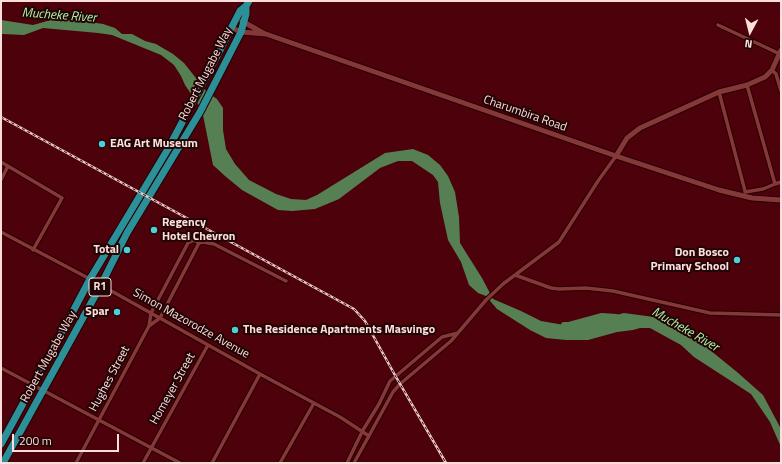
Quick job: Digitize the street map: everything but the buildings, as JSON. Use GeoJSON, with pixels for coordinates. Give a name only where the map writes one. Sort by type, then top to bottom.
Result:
{"type":"FeatureCollection","features":[{"type":"Feature","properties":{"kind":"highway","name":"Robert Mugabe Way"},"geometry":{"type":"LineString","coordinates":[[1,444],[90,279],[129,215],[191,107],[240,11],[248,3]]}},
{"type":"Feature","properties":{"kind":"highway","name":"Robert Mugabe Way"},"geometry":{"type":"LineString","coordinates":[[3,463],[4,453],[22,428],[43,391],[101,285],[127,233],[213,88],[241,32],[248,3]]}},
{"type":"Feature","properties":{"kind":"highway"},"geometry":{"type":"LineString","coordinates":[[13,422],[22,428]]}},
{"type":"Feature","properties":{"kind":"street","name":"Charumbira Road"},"geometry":{"type":"LineString","coordinates":[[237,18],[266,34],[616,156],[719,190],[781,200]]}},
{"type":"Feature","properties":{"kind":"street"},"geometry":{"type":"LineString","coordinates":[[354,463],[395,390],[459,333],[486,300],[559,242],[627,138],[640,128],[719,92],[747,85],[763,78],[772,70],[780,52],[718,25]]}},
{"type":"Feature","properties":{"kind":"street","name":"Charumbira Road"},"geometry":{"type":"LineString","coordinates":[[232,28],[241,32],[266,34]]}},
{"type":"Feature","properties":{"kind":"street"},"geometry":{"type":"LineString","coordinates":[[772,70],[776,74],[781,91]]}},
{"type":"Feature","properties":{"kind":"street"},"geometry":{"type":"LineString","coordinates":[[747,85],[775,184]]}},
{"type":"Feature","properties":{"kind":"street"},"geometry":{"type":"LineString","coordinates":[[719,92],[743,194],[763,189],[781,182]]}},
{"type":"Feature","properties":{"kind":"street"},"geometry":{"type":"LineString","coordinates":[[1,162],[62,198],[33,250]]}},
{"type":"Feature","properties":{"kind":"street"},"geometry":{"type":"LineString","coordinates":[[1,180],[8,166]]}},
{"type":"Feature","properties":{"kind":"street","name":"Simon Mazorodze Avenue"},"geometry":{"type":"LineString","coordinates":[[1,232],[101,285],[363,430],[369,436]]}},
{"type":"Feature","properties":{"kind":"street"},"geometry":{"type":"LineString","coordinates":[[150,326],[151,313],[188,243],[192,240],[199,243],[203,242],[214,244],[286,281]]}},
{"type":"Feature","properties":{"kind":"street"},"geometry":{"type":"LineString","coordinates":[[150,326],[160,318],[199,243]]}},
{"type":"Feature","properties":{"kind":"street"},"geometry":{"type":"LineString","coordinates":[[172,274],[180,278]]}},
{"type":"Feature","properties":{"kind":"street"},"geometry":{"type":"LineString","coordinates":[[516,275],[551,288],[586,288],[613,291],[710,313],[781,315]]}},
{"type":"Feature","properties":{"kind":"street","name":"Hughes Street"},"geometry":{"type":"LineString","coordinates":[[76,463],[150,326]]}},
{"type":"Feature","properties":{"kind":"street"},"geometry":{"type":"LineString","coordinates":[[347,463],[363,430],[390,382],[442,337],[459,333]]}},
{"type":"Feature","properties":{"kind":"street","name":"Homeyer Street"},"geometry":{"type":"LineString","coordinates":[[143,463],[208,345]]}},
{"type":"Feature","properties":{"kind":"street"},"geometry":{"type":"LineString","coordinates":[[1,368],[180,463]]}},
{"type":"Feature","properties":{"kind":"street"},"geometry":{"type":"LineString","coordinates":[[212,463],[260,374]]}},
{"type":"Feature","properties":{"kind":"street"},"geometry":{"type":"LineString","coordinates":[[280,463],[314,403]]}},
{"type":"Feature","properties":{"kind":"shaded area"},"geometry":{"type":"Polygon","coordinates":[[[1,20],[33,25],[51,20],[77,20],[103,24],[115,28],[122,34],[132,34],[145,41],[156,44],[173,54],[184,63],[207,92],[217,99],[223,108],[223,130],[226,149],[235,164],[249,180],[276,194],[291,199],[306,200],[317,195],[385,153],[413,149],[428,155],[440,165],[448,176],[455,192],[459,217],[460,243],[493,299],[541,321],[564,325],[580,324],[624,313],[654,317],[705,346],[763,395],[781,429],[781,447],[770,422],[751,394],[694,357],[681,345],[650,328],[640,328],[617,332],[588,340],[546,338],[530,330],[497,309],[486,296],[478,293],[469,285],[461,262],[448,240],[440,203],[438,182],[433,175],[412,161],[398,161],[380,168],[339,199],[315,209],[292,211],[278,210],[242,190],[213,165],[202,110],[185,85],[174,65],[161,55],[112,35],[98,33],[43,28],[24,35],[1,34],[1,20]]]}},
{"type":"Feature","properties":{"kind":"waterway","name":"Mucheke River"},"geometry":{"type":"LineString","coordinates":[[564,325],[602,316],[616,317]]}},
{"type":"Feature","properties":{"kind":"railway"},"geometry":{"type":"LineString","coordinates":[[1,117],[354,309],[365,321],[446,463]]}},
{"type":"Feature","properties":{"kind":"place","name":"EAG Art Museum"},"geometry":{"type":"Point","coordinates":[102,144]}},
{"type":"Feature","properties":{"kind":"place","name":"Regency Hotel Chevron"},"geometry":{"type":"Point","coordinates":[154,230]}},
{"type":"Feature","properties":{"kind":"place","name":"Total"},"geometry":{"type":"Point","coordinates":[127,250]}},
{"type":"Feature","properties":{"kind":"place","name":"Don Bosco Primary School"},"geometry":{"type":"Point","coordinates":[737,260]}},
{"type":"Feature","properties":{"kind":"place","name":"Spar"},"geometry":{"type":"Point","coordinates":[117,312]}},
{"type":"Feature","properties":{"kind":"place","name":"The Residence Apartments Masvingo"},"geometry":{"type":"Point","coordinates":[235,330]}}]}
